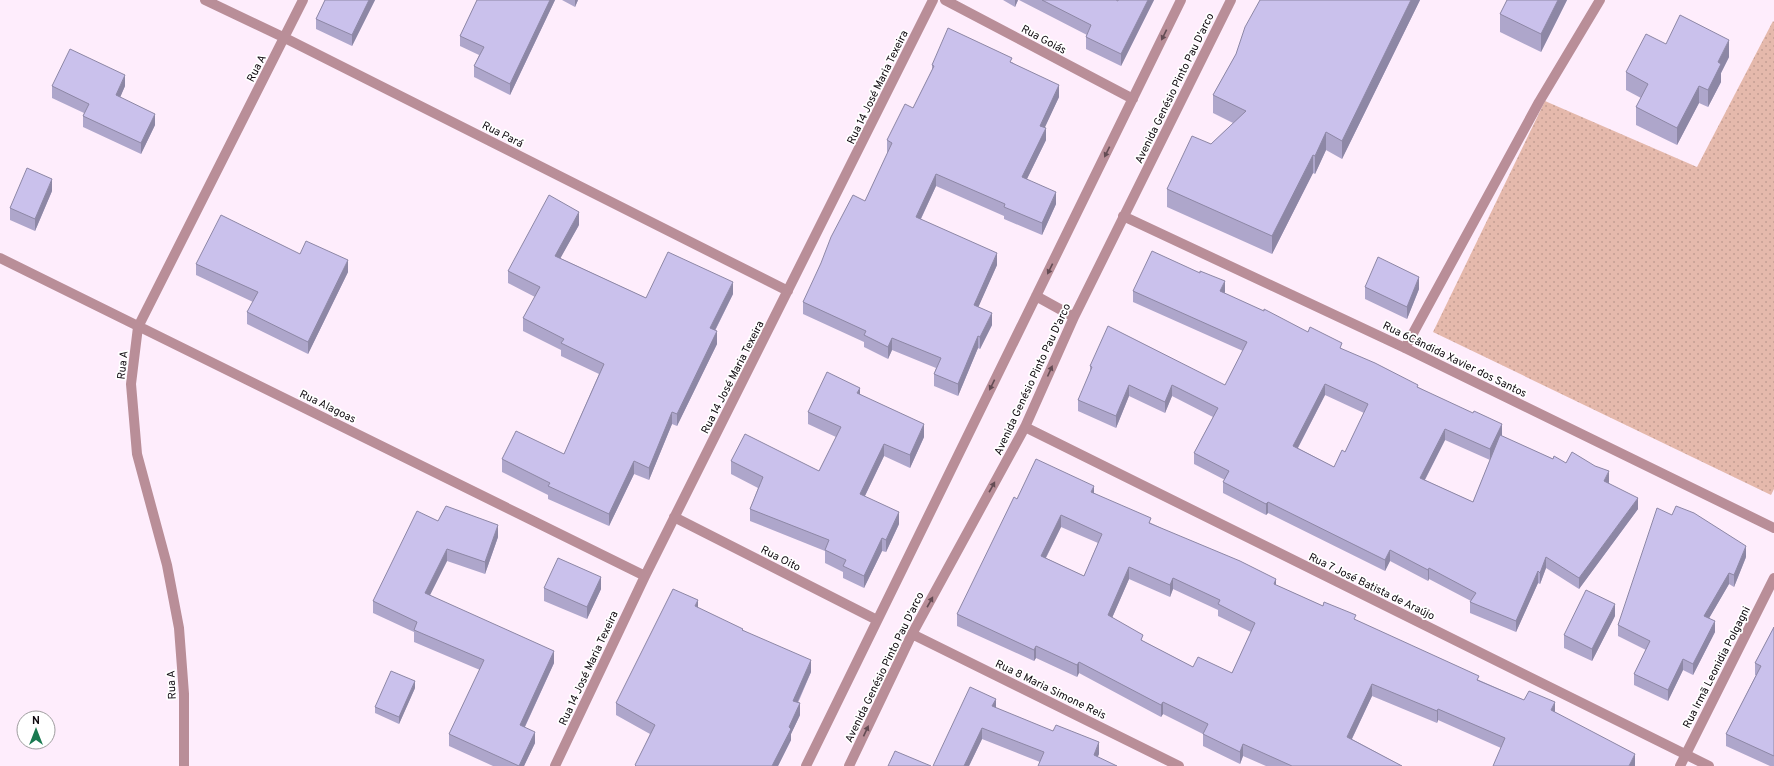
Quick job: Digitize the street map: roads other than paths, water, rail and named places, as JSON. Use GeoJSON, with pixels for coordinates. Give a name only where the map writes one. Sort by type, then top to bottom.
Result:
{"type":"FeatureCollection","features":[{"type":"Feature","properties":{"kind":"street","name":"Rua Pará"},"geometry":{"type":"LineString","coordinates":[[205,0],[285,38],[788,291]]}},
{"type":"Feature","properties":{"kind":"street","name":"Rua A"},"geometry":{"type":"LineString","coordinates":[[184,766],[184,694],[179,628],[167,565],[137,454],[131,384],[138,327],[303,0]]}},
{"type":"Feature","properties":{"kind":"street","name":"Rua 14 José Maria Texeira"},"geometry":{"type":"LineString","coordinates":[[555,766],[645,576],[933,0]]}},
{"type":"Feature","properties":{"kind":"street","name":"Rua Goiás"},"geometry":{"type":"LineString","coordinates":[[945,0],[1133,99]]}},
{"type":"Feature","properties":{"kind":"street"},"geometry":{"type":"LineString","coordinates":[[806,766],[1181,0]]}},
{"type":"Feature","properties":{"kind":"street","name":"Avenida Genésio Pinto Pau D'arco"},"geometry":{"type":"LineString","coordinates":[[849,766],[912,634],[1025,427],[1074,317],[1231,0]]}},
{"type":"Feature","properties":{"kind":"street"},"geometry":{"type":"LineString","coordinates":[[1405,348],[1539,102],[1600,0]]}},
{"type":"Feature","properties":{"kind":"street","name":"Rua 6Cândida Xavier dos Santos"},"geometry":{"type":"LineString","coordinates":[[1123,216],[1405,348],[1774,528]]}},
{"type":"Feature","properties":{"kind":"street","name":"Rua Alagoas"},"geometry":{"type":"LineString","coordinates":[[0,258],[645,576]]}},
{"type":"Feature","properties":{"kind":"street"},"geometry":{"type":"LineString","coordinates":[[1036,296],[1074,317]]}},
{"type":"Feature","properties":{"kind":"street","name":"Rua 7 José Batista de Araújo"},"geometry":{"type":"LineString","coordinates":[[1025,427],[1709,766]]}},
{"type":"Feature","properties":{"kind":"street","name":"Rua Oito"},"geometry":{"type":"LineString","coordinates":[[674,518],[877,620]]}},
{"type":"Feature","properties":{"kind":"street","name":"Rua Irmã Leonidia Polgagni"},"geometry":{"type":"LineString","coordinates":[[1680,766],[1774,578]]}},
{"type":"Feature","properties":{"kind":"street","name":"Rua 8 Maria Simone Reis"},"geometry":{"type":"LineString","coordinates":[[912,634],[1179,766]]}}]}
